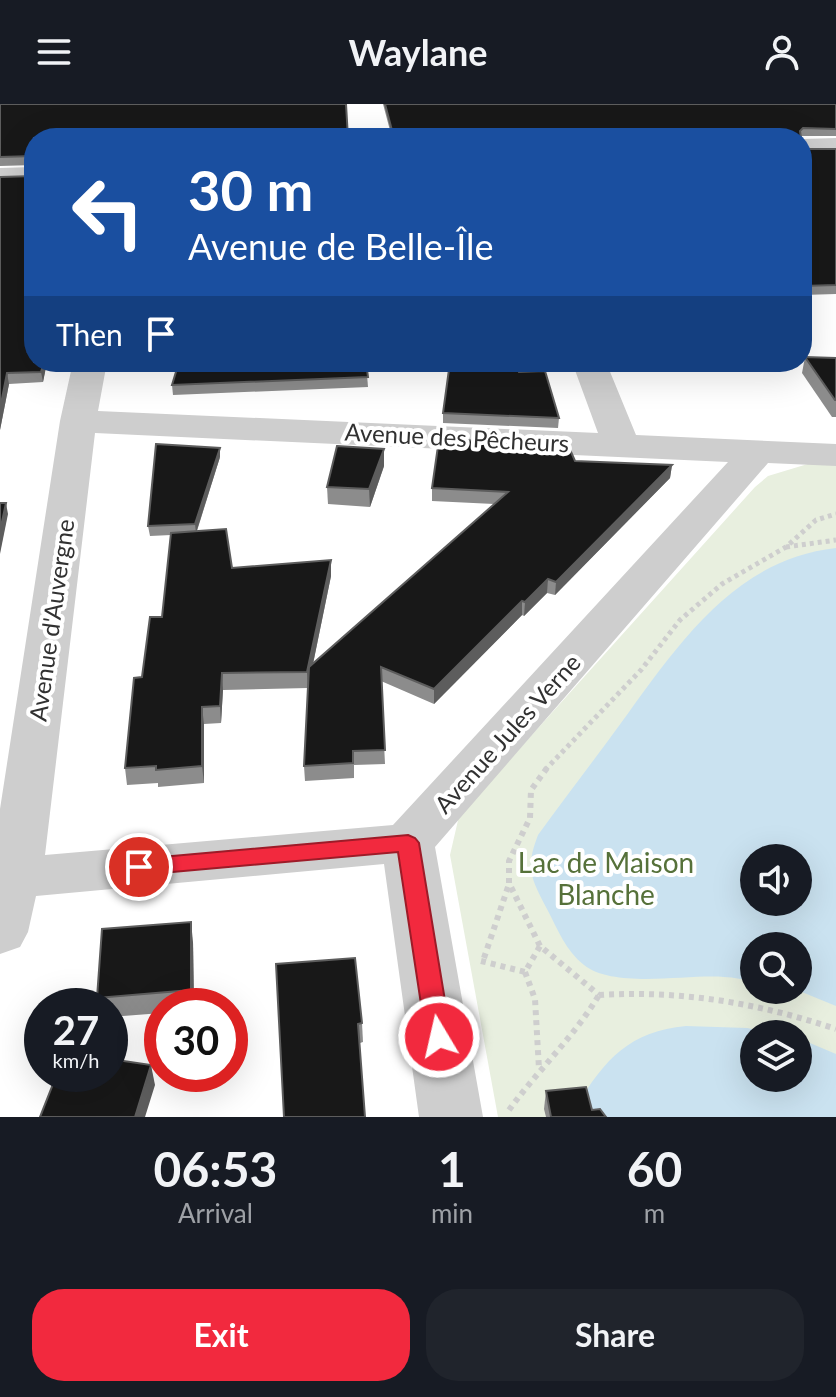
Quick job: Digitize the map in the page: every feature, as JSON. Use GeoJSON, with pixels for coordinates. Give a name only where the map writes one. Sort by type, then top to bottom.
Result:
{"type":"FeatureCollection","features":[{"type":"Feature","properties":{"kind":"street"},"geometry":{"type":"LineString","coordinates":[[812,147],[836,146]]}},
{"type":"Feature","properties":{"kind":"street"},"geometry":{"type":"LineString","coordinates":[[0,176],[24,175]]}},
{"type":"Feature","properties":{"kind":"street","name":"Avenue d'Auvergne"},"geometry":{"type":"LineString","coordinates":[[0,932],[88,372]]}},
{"type":"Feature","properties":{"kind":"street"},"geometry":{"type":"LineString","coordinates":[[593,372],[621,444]]}},
{"type":"Feature","properties":{"kind":"street","name":"Avenue des Pêcheurs"},"geometry":{"type":"LineString","coordinates":[[78,421],[836,455]]}},
{"type":"Feature","properties":{"kind":"street","name":"Avenue Jules Verne"},"geometry":{"type":"LineString","coordinates":[[408,843],[758,451]]}},
{"type":"Feature","properties":{"kind":"street"},"geometry":{"type":"LineString","coordinates":[[8,878],[408,843],[451,1117]]}},
{"type":"Feature","properties":{"kind":"path"},"geometry":{"type":"LineString","coordinates":[[483,962],[509,883],[509,861],[530,818],[531,790],[537,778],[641,670],[680,620],[722,584],[786,547],[816,520],[836,514]]}},
{"type":"Feature","properties":{"kind":"path"},"geometry":{"type":"LineString","coordinates":[[786,547],[836,540]]}},
{"type":"Feature","properties":{"kind":"path"},"geometry":{"type":"LineString","coordinates":[[509,883],[540,946],[599,995],[618,993],[704,998],[791,1013],[836,1029]]}},
{"type":"Feature","properties":{"kind":"path"},"geometry":{"type":"LineString","coordinates":[[525,972],[540,946]]}},
{"type":"Feature","properties":{"kind":"path"},"geometry":{"type":"LineString","coordinates":[[426,958],[483,962],[525,972]]}},
{"type":"Feature","properties":{"kind":"path"},"geometry":{"type":"LineString","coordinates":[[525,972],[535,999],[539,1069]]}},
{"type":"Feature","properties":{"kind":"path"},"geometry":{"type":"LineString","coordinates":[[502,1117],[518,1101],[539,1069],[580,1027],[599,995]]}},
{"type":"Feature","properties":{"kind":"green space","name":"Lac de Maison Blanche"},"geometry":{"type":"Polygon","coordinates":[[[811,463],[836,464],[836,1117],[498,1117],[450,855],[459,816],[768,476],[811,463]]]}},
{"type":"Feature","properties":{"kind":"water","name":"Lac de Maison Blanche"},"geometry":{"type":"Polygon","coordinates":[[[836,548],[836,1006],[812,996],[812,932],[740,932],[740,979],[632,979],[597,972],[584,965],[567,947],[532,873],[532,857],[538,835],[664,665],[711,611],[767,569],[800,556],[836,548]]]}},
{"type":"Feature","properties":{"kind":"water"},"geometry":{"type":"Polygon","coordinates":[[[686,1026],[740,1028],[740,1092],[812,1092],[812,1044],[836,1054],[836,1117],[587,1117],[577,1106],[609,1061],[634,1041],[686,1026]]]}},
{"type":"Feature","properties":{"kind":"building"},"geometry":{"type":"Polygon","coordinates":[[[0,104],[346,104],[347,128],[24,128],[24,156],[0,157],[0,104]]]}},
{"type":"Feature","properties":{"kind":"building"},"geometry":{"type":"Polygon","coordinates":[[[385,104],[836,104],[836,129],[391,128],[385,104]]]}},
{"type":"Feature","properties":{"kind":"building"},"geometry":{"type":"Polygon","coordinates":[[[812,149],[836,149],[836,285],[812,286],[812,149]]]}},
{"type":"Feature","properties":{"kind":"building"},"geometry":{"type":"Polygon","coordinates":[[[24,176],[24,372],[41,372],[7,373],[0,409],[0,177],[24,176]]]}},
{"type":"Feature","properties":{"kind":"building"},"geometry":{"type":"Polygon","coordinates":[[[812,357],[836,358],[835,400],[812,367],[812,357]]]}},
{"type":"Feature","properties":{"kind":"building"},"geometry":{"type":"Polygon","coordinates":[[[176,372],[367,372],[368,377],[172,385],[176,372]]]}},
{"type":"Feature","properties":{"kind":"building"},"geometry":{"type":"Polygon","coordinates":[[[449,372],[545,372],[559,418],[443,413],[449,372]]]}},
{"type":"Feature","properties":{"kind":"building"},"geometry":{"type":"Polygon","coordinates":[[[439,439],[568,445],[575,461],[672,465],[556,582],[548,579],[525,602],[522,601],[434,689],[381,667],[385,750],[353,751],[353,763],[304,766],[309,667],[508,492],[432,488],[439,439]]]}},
{"type":"Feature","properties":{"kind":"building"},"geometry":{"type":"Polygon","coordinates":[[[156,444],[220,448],[195,524],[148,526],[156,444]]]}},
{"type":"Feature","properties":{"kind":"building"},"geometry":{"type":"Polygon","coordinates":[[[337,446],[384,449],[369,489],[327,487],[337,446]]]}},
{"type":"Feature","properties":{"kind":"building"},"geometry":{"type":"Polygon","coordinates":[[[0,503],[6,503],[0,531],[0,503]]]}},
{"type":"Feature","properties":{"kind":"building"},"geometry":{"type":"Polygon","coordinates":[[[226,529],[232,568],[331,560],[307,672],[222,673],[220,706],[202,707],[202,766],[156,770],[156,766],[125,768],[134,678],[142,677],[150,617],[162,617],[171,533],[226,529]]]}},
{"type":"Feature","properties":{"kind":"building"},"geometry":{"type":"Polygon","coordinates":[[[191,922],[191,988],[144,988],[144,994],[128,995],[128,988],[98,988],[102,929],[191,922]]]}},
{"type":"Feature","properties":{"kind":"building"},"geometry":{"type":"Polygon","coordinates":[[[355,958],[362,1023],[358,1024],[365,1117],[284,1117],[276,964],[355,958]]]}},
{"type":"Feature","properties":{"kind":"building"},"geometry":{"type":"Polygon","coordinates":[[[128,1062],[144,1064],[144,1088],[135,1117],[40,1117],[50,1092],[128,1092],[128,1062]]]}},
{"type":"Feature","properties":{"kind":"building"},"geometry":{"type":"Polygon","coordinates":[[[586,1087],[592,1110],[600,1109],[606,1117],[551,1117],[546,1091],[586,1087]]]}},
{"type":"Feature","properties":{"kind":"route"},"geometry":{"type":"LineString","coordinates":[[139,867],[408,843],[439,1037]]}}]}
